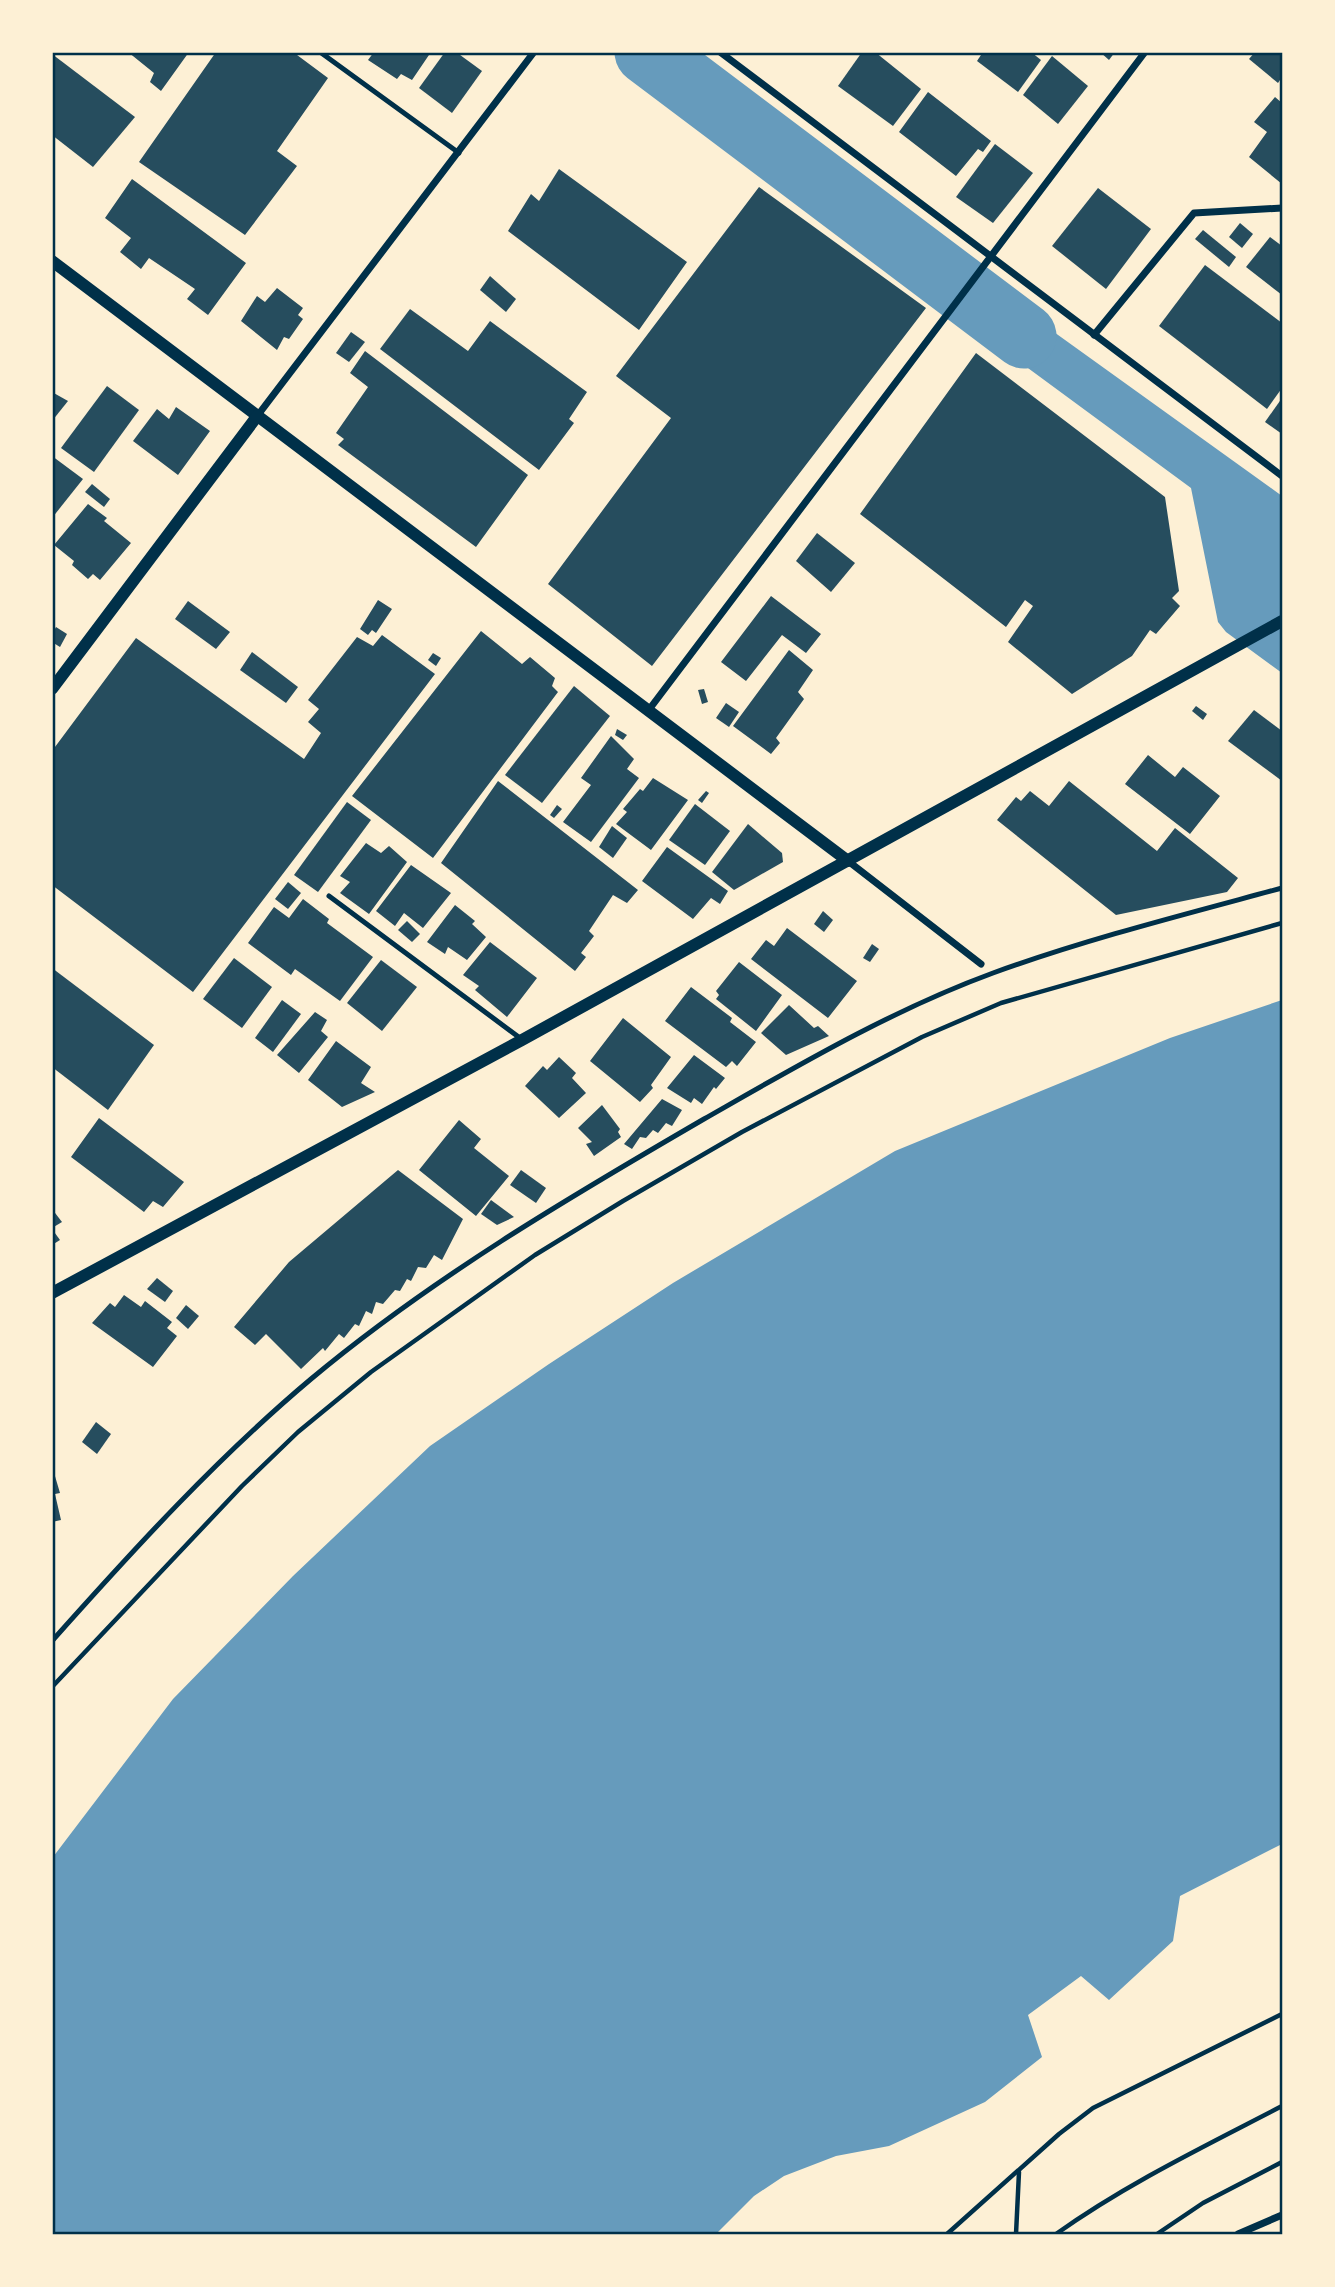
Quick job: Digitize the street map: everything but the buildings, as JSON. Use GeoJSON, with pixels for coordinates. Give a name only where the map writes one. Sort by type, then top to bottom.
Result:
{"type":"FeatureCollection","features":[{"type":"Feature","properties":{"kind":"street"},"geometry":{"type":"LineString","coordinates":[[52,689],[534,52]]}},
{"type":"Feature","properties":{"kind":"street"},"geometry":{"type":"LineString","coordinates":[[720,52],[1283,476]]}},
{"type":"Feature","properties":{"kind":"street"},"geometry":{"type":"LineString","coordinates":[[649,711],[1145,52]]}},
{"type":"Feature","properties":{"kind":"street"},"geometry":{"type":"LineString","coordinates":[[1094,335],[1194,213],[1283,208]]}},
{"type":"Feature","properties":{"kind":"street"},"geometry":{"type":"LineString","coordinates":[[52,261],[981,964]]}},
{"type":"Feature","properties":{"kind":"street"},"geometry":{"type":"LineString","coordinates":[[52,1293],[522,1040],[1283,621]]}},
{"type":"Feature","properties":{"kind":"street"},"geometry":{"type":"LineString","coordinates":[[1238,2235],[1283,2215]]}},
{"type":"Feature","properties":{"kind":"lane"},"geometry":{"type":"LineString","coordinates":[[320,52],[459,153]]}},
{"type":"Feature","properties":{"kind":"lane"},"geometry":{"type":"LineString","coordinates":[[52,1641],[222,1458],[313,1378],[460,1267],[608,1174],[769,1082],[887,1019],[991,974],[1152,924],[1283,888]]}},
{"type":"Feature","properties":{"kind":"lane"},"geometry":{"type":"LineString","coordinates":[[329,896],[522,1040]]}},
{"type":"Feature","properties":{"kind":"lane"},"geometry":{"type":"LineString","coordinates":[[981,964],[991,974]]}},
{"type":"Feature","properties":{"kind":"path"},"geometry":{"type":"LineString","coordinates":[[52,1687],[176,1555],[298,1432],[458,1308],[579,1228],[799,1101],[944,1027],[1001,1003],[1283,923]]}},
{"type":"Feature","properties":{"kind":"path"},"geometry":{"type":"LineString","coordinates":[[947,2235],[1059,2134],[1093,2108],[1283,2014]]}},
{"type":"Feature","properties":{"kind":"path"},"geometry":{"type":"LineString","coordinates":[[1056,2235],[1081,2216],[1180,2158],[1283,2106]]}},
{"type":"Feature","properties":{"kind":"path"},"geometry":{"type":"LineString","coordinates":[[1157,2235],[1203,2203],[1283,2162]]}},
{"type":"Feature","properties":{"kind":"path"},"geometry":{"type":"LineString","coordinates":[[1016,2235],[1019,2172]]}},
{"type":"Feature","properties":{"kind":"water"},"geometry":{"type":"Polygon","coordinates":[[[965,268],[1282,496],[1282,673],[1226,632],[1218,622],[1191,488],[960,318],[943,298],[965,268]]]}},
{"type":"Feature","properties":{"kind":"water"},"geometry":{"type":"Polygon","coordinates":[[[1282,1000],[1282,1844],[1180,1896],[1173,1941],[1109,2000],[1081,1976],[1028,2015],[1042,2057],[985,2102],[889,2146],[836,2156],[784,2176],[754,2196],[716,2234],[53,2234],[53,1857],[173,1699],[293,1576],[430,1446],[673,1283],[895,1151],[1170,1038],[1282,1000]]]}},
{"type":"Feature","properties":{"kind":"waterway"},"geometry":{"type":"LineString","coordinates":[[647,52],[1024,336]]}}]}
